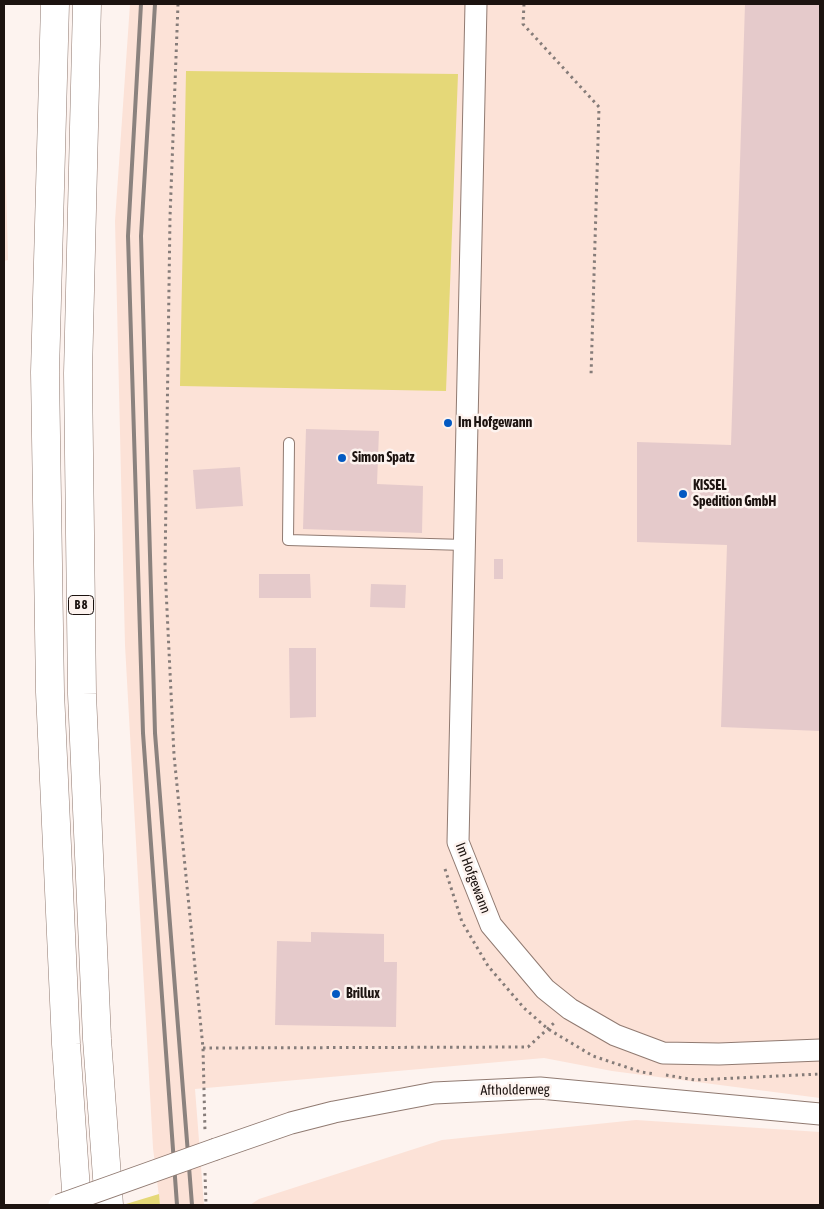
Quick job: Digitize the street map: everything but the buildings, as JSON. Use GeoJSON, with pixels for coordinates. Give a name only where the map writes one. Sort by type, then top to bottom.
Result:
{"type":"FeatureCollection","features":[{"type":"Feature","properties":{"kind":"highway","name":"B 8"},"geometry":{"type":"LineString","coordinates":[[55,4],[45,372],[50,683],[66,1044],[77,1205]]}},
{"type":"Feature","properties":{"kind":"highway","name":"B 8"},"geometry":{"type":"LineString","coordinates":[[87,4],[78,373],[82,694],[97,1039],[109,1205]]}},
{"type":"Feature","properties":{"kind":"street","name":"Im Hofgewann"},"geometry":{"type":"LineString","coordinates":[[476,4],[458,842],[491,925],[545,989],[570,1009],[614,1035],[663,1053],[718,1054],[820,1050]]}},
{"type":"Feature","properties":{"kind":"street","name":"Aftholderweg"},"geometry":{"type":"LineString","coordinates":[[59,1205],[209,1150],[291,1123],[334,1112],[434,1093],[540,1088],[820,1114]]}},
{"type":"Feature","properties":{"kind":"lane"},"geometry":{"type":"LineString","coordinates":[[289,443],[288,540],[465,545]]}},
{"type":"Feature","properties":{"kind":"path"},"geometry":{"type":"LineString","coordinates":[[178,4],[170,227],[165,568],[174,755],[203,1048],[209,1150],[206,1205]]}},
{"type":"Feature","properties":{"kind":"path"},"geometry":{"type":"LineString","coordinates":[[524,4],[523,24],[599,107],[590,376]]}},
{"type":"Feature","properties":{"kind":"path"},"geometry":{"type":"LineString","coordinates":[[444,860],[444,869],[462,922],[488,966],[524,1008],[548,1029],[592,1056],[641,1072],[695,1080],[820,1074]]}},
{"type":"Feature","properties":{"kind":"path"},"geometry":{"type":"LineString","coordinates":[[203,1048],[528,1047],[570,1009]]}},
{"type":"Feature","properties":{"kind":"shaded area","name":"Im Hofgewann"},"geometry":{"type":"Polygon","coordinates":[[[130,4],[820,4],[820,1098],[612,1071],[544,1058],[195,1089],[204,1205],[160,1205],[153,1148],[125,645],[115,221],[130,4]]]}},
{"type":"Feature","properties":{"kind":"shaded area"},"geometry":{"type":"Polygon","coordinates":[[[186,71],[458,74],[446,391],[180,386],[186,71]]]}},
{"type":"Feature","properties":{"kind":"shaded area"},"geometry":{"type":"Polygon","coordinates":[[[4,110],[8,260],[4,261],[4,110]]]}},
{"type":"Feature","properties":{"kind":"shaded area"},"geometry":{"type":"Polygon","coordinates":[[[636,1120],[820,1132],[820,1205],[250,1205],[259,1199],[442,1140],[636,1120]]]}},
{"type":"Feature","properties":{"kind":"shaded area"},"geometry":{"type":"Polygon","coordinates":[[[159,1194],[160,1205],[126,1205],[126,1204],[159,1194]]]}},
{"type":"Feature","properties":{"kind":"railway"},"geometry":{"type":"LineString","coordinates":[[141,4],[128,236],[143,733],[177,1205]]}},
{"type":"Feature","properties":{"kind":"railway"},"geometry":{"type":"LineString","coordinates":[[155,4],[141,236],[155,733],[192,1205]]}},
{"type":"Feature","properties":{"kind":"place","name":"Im Hofgewann"},"geometry":{"type":"Point","coordinates":[448,423]}},
{"type":"Feature","properties":{"kind":"place","name":"Simon Spatz"},"geometry":{"type":"Point","coordinates":[342,458]}},
{"type":"Feature","properties":{"kind":"place","name":"KISSEL Spedition GmbH"},"geometry":{"type":"Point","coordinates":[683,494]}},
{"type":"Feature","properties":{"kind":"place","name":"Brillux"},"geometry":{"type":"Point","coordinates":[336,994]}}]}
